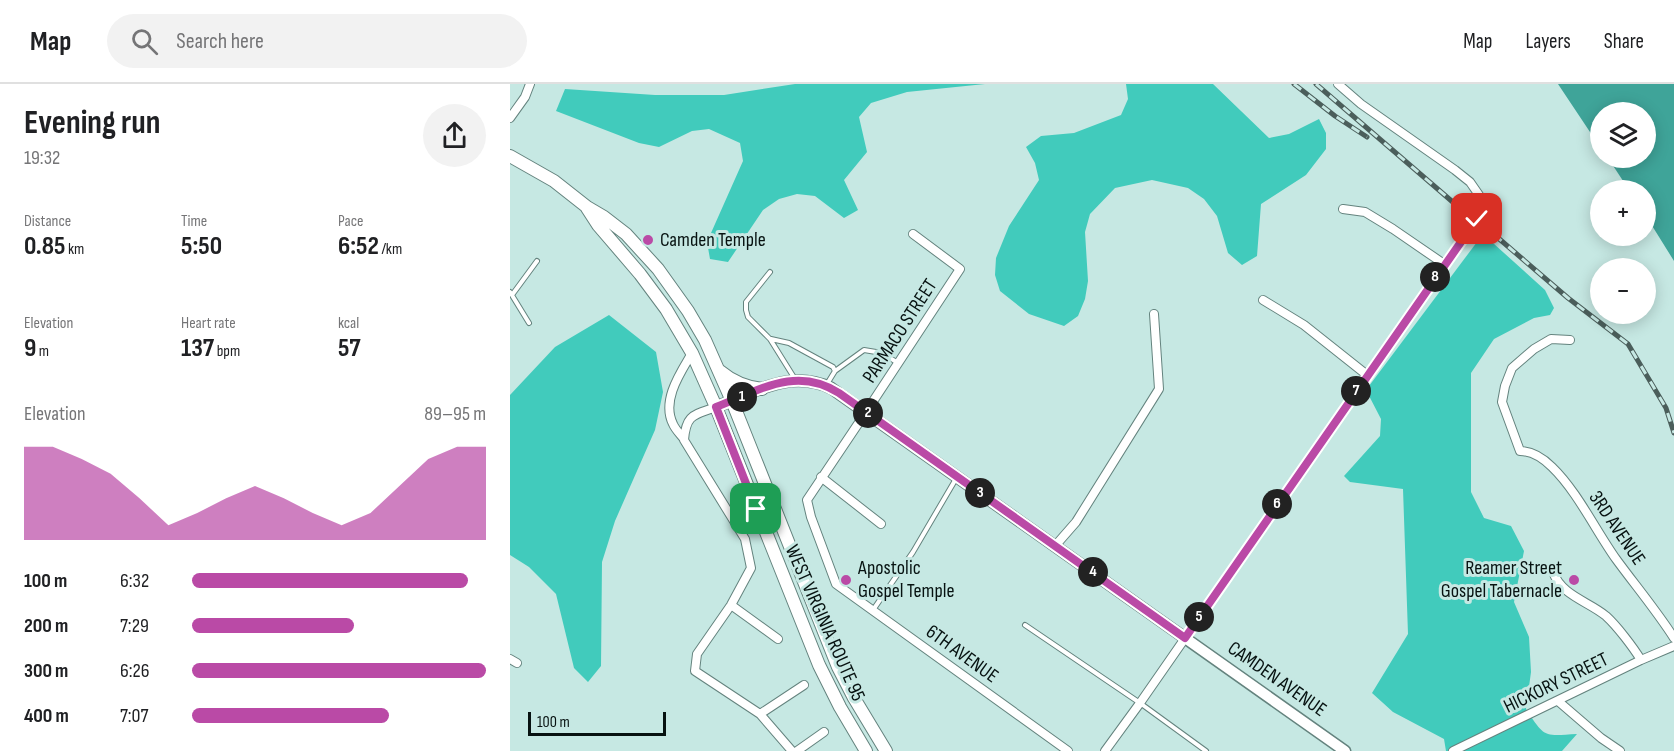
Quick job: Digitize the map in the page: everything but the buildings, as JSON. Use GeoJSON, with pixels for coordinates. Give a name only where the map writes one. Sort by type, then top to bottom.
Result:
{"type":"FeatureCollection","features":[{"type":"Feature","properties":{"kind":"main road"},"geometry":{"type":"LineString","coordinates":[[510,156],[554,182],[604,217],[626,234],[658,269],[696,324],[732,401]]}},
{"type":"Feature","properties":{"kind":"main road"},"geometry":{"type":"LineString","coordinates":[[587,207],[605,234],[640,274],[666,309],[692,353],[716,407]]}},
{"type":"Feature","properties":{"kind":"main road"},"geometry":{"type":"LineString","coordinates":[[718,369],[732,380],[762,389]]}},
{"type":"Feature","properties":{"kind":"main road","name":"WEST VIRGINIA ROUTE 95"},"geometry":{"type":"LineString","coordinates":[[732,401],[831,651],[854,698],[886,751]]}},
{"type":"Feature","properties":{"kind":"main road","name":"WEST VIRGINIA ROUTE 95"},"geometry":{"type":"LineString","coordinates":[[716,407],[822,671],[844,715],[866,751]]}},
{"type":"Feature","properties":{"kind":"street"},"geometry":{"type":"LineString","coordinates":[[510,118],[525,97],[530,84]]}},
{"type":"Feature","properties":{"kind":"street"},"geometry":{"type":"LineString","coordinates":[[1104,751],[1140,703],[1477,219],[1479,195],[1470,182],[1361,104],[1338,84]]}},
{"type":"Feature","properties":{"kind":"street"},"geometry":{"type":"LineString","coordinates":[[1343,208],[1365,212],[1444,264]]}},
{"type":"Feature","properties":{"kind":"street","name":"PARMACO STREET"},"geometry":{"type":"LineString","coordinates":[[836,584],[807,500],[960,269],[913,234]]}},
{"type":"Feature","properties":{"kind":"street"},"geometry":{"type":"LineString","coordinates":[[1263,300],[1304,325],[1367,375]]}},
{"type":"Feature","properties":{"kind":"street"},"geometry":{"type":"LineString","coordinates":[[1055,546],[1076,522],[1158,389],[1154,314]]}},
{"type":"Feature","properties":{"kind":"street","name":"3RD AVENUE"},"geometry":{"type":"LineString","coordinates":[[1570,340],[1551,339],[1534,349],[1512,368],[1502,402],[1520,451],[1532,453],[1552,467],[1571,490],[1616,559],[1661,617],[1674,638]]}},
{"type":"Feature","properties":{"kind":"street"},"geometry":{"type":"LineString","coordinates":[[692,353],[676,381],[671,398],[672,422],[745,539],[751,568],[731,606],[697,654],[695,671],[760,714],[792,751]]}},
{"type":"Feature","properties":{"kind":"street","name":"CAMDEN AVENUE"},"geometry":{"type":"LineString","coordinates":[[716,407],[782,382],[808,380],[826,386],[1345,751]]}},
{"type":"Feature","properties":{"kind":"street"},"geometry":{"type":"LineString","coordinates":[[684,440],[687,421],[692,416],[716,407]]}},
{"type":"Feature","properties":{"kind":"street"},"geometry":{"type":"LineString","coordinates":[[821,477],[881,524]]}},
{"type":"Feature","properties":{"kind":"street"},"geometry":{"type":"LineString","coordinates":[[1553,572],[1556,580],[1572,595],[1606,616],[1637,652],[1641,660]]}},
{"type":"Feature","properties":{"kind":"street","name":"6TH AVENUE"},"geometry":{"type":"LineString","coordinates":[[836,584],[1068,751]]}},
{"type":"Feature","properties":{"kind":"street"},"geometry":{"type":"LineString","coordinates":[[731,606],[778,639]]}},
{"type":"Feature","properties":{"kind":"street","name":"HICKORY STREET"},"geometry":{"type":"LineString","coordinates":[[1453,751],[1674,646]]}},
{"type":"Feature","properties":{"kind":"street"},"geometry":{"type":"LineString","coordinates":[[760,714],[804,685]]}},
{"type":"Feature","properties":{"kind":"street"},"geometry":{"type":"LineString","coordinates":[[1558,701],[1600,738],[1620,751]]}},
{"type":"Feature","properties":{"kind":"street"},"geometry":{"type":"LineString","coordinates":[[797,751],[824,732]]}},
{"type":"Feature","properties":{"kind":"lane"},"geometry":{"type":"LineString","coordinates":[[529,323],[511,294],[537,261]]}},
{"type":"Feature","properties":{"kind":"lane"},"geometry":{"type":"LineString","coordinates":[[770,272],[746,302],[746,310],[748,317],[770,339],[796,380]]}},
{"type":"Feature","properties":{"kind":"lane"},"geometry":{"type":"LineString","coordinates":[[770,339],[789,343],[833,367],[835,371]]}},
{"type":"Feature","properties":{"kind":"lane"},"geometry":{"type":"LineString","coordinates":[[826,386],[835,371],[864,350],[882,353],[898,363]]}},
{"type":"Feature","properties":{"kind":"lane"},"geometry":{"type":"LineString","coordinates":[[873,610],[913,552],[957,476]]}},
{"type":"Feature","properties":{"kind":"lane"},"geometry":{"type":"LineString","coordinates":[[1025,625],[1206,751]]}},
{"type":"Feature","properties":{"kind":"shaded area"},"geometry":{"type":"Polygon","coordinates":[[[795,84],[985,84],[907,92],[871,103],[859,117],[867,152],[844,180],[858,210],[844,218],[815,196],[797,194],[779,199],[763,210],[728,262],[710,259],[707,242],[743,161],[740,143],[709,129],[692,131],[659,147],[639,143],[556,111],[565,89],[655,95],[724,95],[795,84]]]}},
{"type":"Feature","properties":{"kind":"shaded area"},"geometry":{"type":"Polygon","coordinates":[[[1126,84],[1213,84],[1269,138],[1289,134],[1319,119],[1326,133],[1326,149],[1306,175],[1261,204],[1257,256],[1242,265],[1228,253],[1217,216],[1204,199],[1188,188],[1152,180],[1115,188],[1090,214],[1085,232],[1088,281],[1085,299],[1078,316],[1064,326],[1029,314],[1000,291],[995,275],[996,258],[1009,226],[1039,180],[1035,163],[1026,147],[1041,136],[1074,133],[1121,115],[1128,99],[1126,84]]]}},
{"type":"Feature","properties":{"kind":"shaded area"},"geometry":{"type":"Polygon","coordinates":[[[1558,84],[1674,84],[1674,261],[1656,232],[1656,180],[1622,180],[1615,168],[1656,168],[1656,102],[1590,102],[1590,132],[1558,84]]]}},
{"type":"Feature","properties":{"kind":"shaded area"},"geometry":{"type":"Polygon","coordinates":[[[1483,234],[1545,290],[1554,308],[1550,315],[1534,318],[1494,339],[1471,373],[1471,492],[1484,518],[1511,526],[1524,551],[1514,602],[1529,637],[1531,672],[1526,709],[1546,733],[1551,735],[1577,734],[1562,751],[1446,751],[1444,739],[1393,712],[1372,693],[1408,634],[1403,489],[1350,482],[1344,476],[1380,436],[1381,419],[1366,390],[1483,234]]]}},
{"type":"Feature","properties":{"kind":"shaded area"},"geometry":{"type":"Polygon","coordinates":[[[609,315],[656,352],[663,392],[655,430],[615,521],[602,562],[601,666],[588,682],[574,668],[556,594],[529,567],[510,555],[510,395],[555,347],[609,315]]]}},
{"type":"Feature","properties":{"kind":"railway"},"geometry":{"type":"LineString","coordinates":[[1294,84],[1335,116],[1367,137]]}},
{"type":"Feature","properties":{"kind":"railway"},"geometry":{"type":"LineString","coordinates":[[1316,84],[1462,210],[1568,298],[1628,344],[1666,408],[1674,433]]}},
{"type":"Feature","properties":{"kind":"place","name":"Camden Temple"},"geometry":{"type":"Point","coordinates":[648,240]}},
{"type":"Feature","properties":{"kind":"place","name":"Apostolic Gospel Temple"},"geometry":{"type":"Point","coordinates":[846,580]}},
{"type":"Feature","properties":{"kind":"place","name":"Reamer Street Gospel Tabernacle"},"geometry":{"type":"Point","coordinates":[1574,580]}},
{"type":"Feature","properties":{"kind":"route"},"geometry":{"type":"LineString","coordinates":[[756,509],[716,407],[773,384],[790,380],[817,382],[839,393],[1185,638],[1322,438],[1477,219]]}}]}
